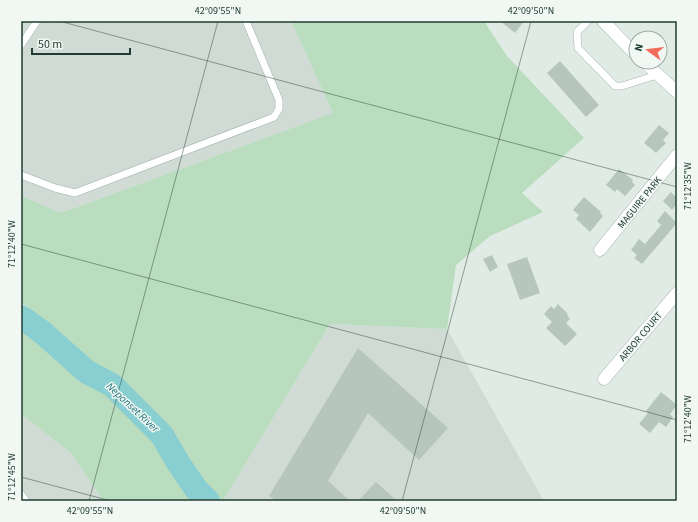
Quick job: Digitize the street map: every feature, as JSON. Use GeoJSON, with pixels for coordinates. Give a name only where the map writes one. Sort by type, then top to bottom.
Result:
{"type":"FeatureCollection","features":[{"type":"Feature","properties":{"kind":"street"},"geometry":{"type":"LineString","coordinates":[[603,21],[628,47]]}},
{"type":"Feature","properties":{"kind":"street"},"geometry":{"type":"LineString","coordinates":[[652,70],[677,92]]}},
{"type":"Feature","properties":{"kind":"street","name":"MAGUIRE PARK"},"geometry":{"type":"LineString","coordinates":[[600,250],[677,155]]}},
{"type":"Feature","properties":{"kind":"street","name":"ARBOR COURT"},"geometry":{"type":"LineString","coordinates":[[604,379],[677,293]]}},
{"type":"Feature","properties":{"kind":"lane"},"geometry":{"type":"LineString","coordinates":[[21,45],[37,21]]}},
{"type":"Feature","properties":{"kind":"lane"},"geometry":{"type":"LineString","coordinates":[[21,175],[55,188],[75,193],[274,117],[279,109],[279,100],[246,21]]}},
{"type":"Feature","properties":{"kind":"lane"},"geometry":{"type":"LineString","coordinates":[[588,21],[577,32],[578,48],[615,86],[622,86],[657,75]]}},
{"type":"Feature","properties":{"kind":"lane"},"geometry":{"type":"LineString","coordinates":[[21,494],[26,501]]}},
{"type":"Feature","properties":{"kind":"shaded area"},"geometry":{"type":"Polygon","coordinates":[[[21,21],[291,21],[333,113],[61,213],[21,196],[21,21]]]}},
{"type":"Feature","properties":{"kind":"shaded area"},"geometry":{"type":"Polygon","coordinates":[[[330,324],[447,329],[544,501],[223,501],[330,324]]]}},
{"type":"Feature","properties":{"kind":"shaded area"},"geometry":{"type":"Polygon","coordinates":[[[21,414],[71,453],[103,501],[21,501],[21,414]]]}},
{"type":"Feature","properties":{"kind":"green space"},"geometry":{"type":"Polygon","coordinates":[[[291,21],[484,21],[507,56],[584,138],[522,193],[543,212],[490,236],[456,265],[447,329],[330,324],[223,501],[103,501],[71,453],[21,414],[21,307],[29,307],[21,303],[21,196],[61,213],[333,113],[291,21]]]}},
{"type":"Feature","properties":{"kind":"building"},"geometry":{"type":"Polygon","coordinates":[[[500,21],[524,21],[515,33],[500,21]]]}},
{"type":"Feature","properties":{"kind":"building"},"geometry":{"type":"Polygon","coordinates":[[[560,61],[599,105],[586,117],[547,73],[560,61]]]}},
{"type":"Feature","properties":{"kind":"building"},"geometry":{"type":"Polygon","coordinates":[[[659,125],[669,133],[663,140],[666,143],[656,153],[644,143],[659,125]]]}},
{"type":"Feature","properties":{"kind":"building"},"geometry":{"type":"Polygon","coordinates":[[[619,169],[633,180],[632,182],[635,185],[625,196],[617,189],[615,192],[606,185],[619,169]]]}},
{"type":"Feature","properties":{"kind":"building"},"geometry":{"type":"Polygon","coordinates":[[[671,192],[677,198],[677,204],[672,210],[663,201],[671,192]]]}},
{"type":"Feature","properties":{"kind":"building"},"geometry":{"type":"Polygon","coordinates":[[[584,197],[601,212],[600,213],[603,216],[590,232],[576,219],[579,215],[573,210],[584,197]]]}},
{"type":"Feature","properties":{"kind":"building"},"geometry":{"type":"Polygon","coordinates":[[[665,211],[677,223],[642,264],[634,258],[637,255],[631,250],[639,239],[645,244],[661,225],[657,221],[665,211]]]}},
{"type":"Feature","properties":{"kind":"building"},"geometry":{"type":"Polygon","coordinates":[[[492,255],[498,267],[490,272],[483,259],[492,255]]]}},
{"type":"Feature","properties":{"kind":"building"},"geometry":{"type":"Polygon","coordinates":[[[527,257],[540,293],[520,300],[507,264],[527,257]]]}},
{"type":"Feature","properties":{"kind":"building"},"geometry":{"type":"Polygon","coordinates":[[[558,304],[568,314],[567,315],[570,319],[566,323],[577,334],[565,346],[546,328],[552,322],[544,314],[551,306],[554,309],[558,304]]]}},
{"type":"Feature","properties":{"kind":"building"},"geometry":{"type":"Polygon","coordinates":[[[358,348],[448,428],[419,460],[368,413],[328,481],[350,501],[277,501],[269,496],[358,348]]]}},
{"type":"Feature","properties":{"kind":"building"},"geometry":{"type":"Polygon","coordinates":[[[661,392],[677,405],[670,414],[673,417],[666,427],[659,422],[650,433],[639,424],[648,413],[646,411],[661,392]]]}},
{"type":"Feature","properties":{"kind":"building"},"geometry":{"type":"Polygon","coordinates":[[[376,482],[397,501],[358,501],[376,482]]]}},
{"type":"Feature","properties":{"kind":"waterway","name":"Neponset River"},"geometry":{"type":"LineString","coordinates":[[21,317],[42,332],[87,372],[112,385],[162,435],[196,489],[208,501]]}}]}
